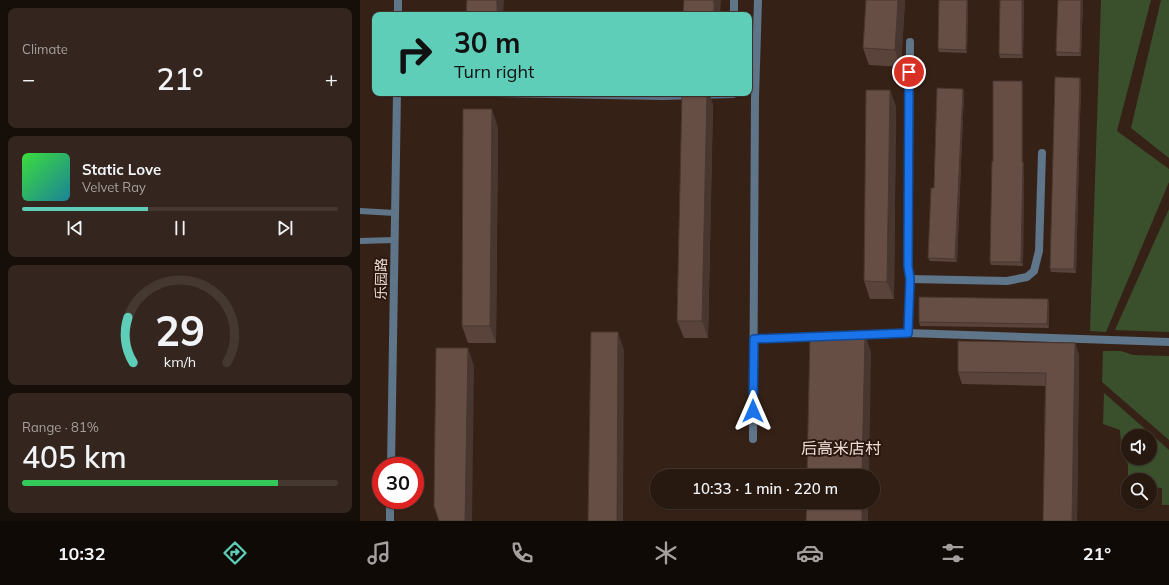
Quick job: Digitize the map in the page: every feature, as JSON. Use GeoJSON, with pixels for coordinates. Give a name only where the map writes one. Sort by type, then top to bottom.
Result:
{"type":"FeatureCollection","features":[{"type":"Feature","properties":{"kind":"street"},"geometry":{"type":"LineString","coordinates":[[398,0],[398,12]]}},
{"type":"Feature","properties":{"kind":"street"},"geometry":{"type":"LineString","coordinates":[[734,0],[734,12]]}},
{"type":"Feature","properties":{"kind":"street"},"geometry":{"type":"LineString","coordinates":[[753,440],[755,98],[758,0]]}},
{"type":"Feature","properties":{"kind":"street"},"geometry":{"type":"LineString","coordinates":[[908,333],[910,279],[908,266],[910,42]]}},
{"type":"Feature","properties":{"kind":"street","name":"乐园路"},"geometry":{"type":"LineString","coordinates":[[391,457],[397,96]]}},
{"type":"Feature","properties":{"kind":"street"},"geometry":{"type":"LineString","coordinates":[[910,279],[1007,281],[1027,277],[1034,271],[1039,251],[1042,153]]}},
{"type":"Feature","properties":{"kind":"street"},"geometry":{"type":"LineString","coordinates":[[846,335],[908,333],[1169,342]]}},
{"type":"Feature","properties":{"kind":"street"},"geometry":{"type":"LineString","coordinates":[[754,339],[831,336]]}},
{"type":"Feature","properties":{"kind":"street"},"geometry":{"type":"LineString","coordinates":[[390,509],[390,521]]}},
{"type":"Feature","properties":{"kind":"lane"},"geometry":{"type":"LineString","coordinates":[[360,211],[395,214]]}},
{"type":"Feature","properties":{"kind":"lane"},"geometry":{"type":"LineString","coordinates":[[360,241],[394,240]]}},
{"type":"Feature","properties":{"kind":"green space"},"geometry":{"type":"Polygon","coordinates":[[[1101,0],[1151,0],[1117,131],[1169,169],[1169,182],[1106,332],[1090,331],[1101,0]]]}},
{"type":"Feature","properties":{"kind":"green space"},"geometry":{"type":"Polygon","coordinates":[[[1161,0],[1169,0],[1169,158],[1131,128],[1161,0]]]}},
{"type":"Feature","properties":{"kind":"green space"},"geometry":{"type":"Polygon","coordinates":[[[1169,209],[1169,332],[1115,330],[1169,209]]]}},
{"type":"Feature","properties":{"kind":"green space"},"geometry":{"type":"Polygon","coordinates":[[[1103,351],[1121,351],[1133,355],[1169,356],[1169,440],[1157,429],[1102,382],[1103,351]]]}},
{"type":"Feature","properties":{"kind":"green space"},"geometry":{"type":"Polygon","coordinates":[[[1104,393],[1145,429],[1121,429],[1121,442],[1120,430],[1103,424],[1104,393]]]}},
{"type":"Feature","properties":{"kind":"green space"},"geometry":{"type":"Polygon","coordinates":[[[1157,439],[1169,450],[1169,505],[1162,505],[1162,488],[1157,488],[1157,473],[1128,473],[1128,465],[1157,465],[1157,439]]]}},
{"type":"Feature","properties":{"kind":"building"},"geometry":{"type":"Polygon","coordinates":[[[467,0],[497,0],[497,12],[466,12],[467,0]]]}},
{"type":"Feature","properties":{"kind":"building"},"geometry":{"type":"Polygon","coordinates":[[[684,0],[714,0],[714,12],[683,12],[684,0]]]}},
{"type":"Feature","properties":{"kind":"building"},"geometry":{"type":"Polygon","coordinates":[[[866,0],[898,0],[895,50],[863,48],[866,0]]]}},
{"type":"Feature","properties":{"kind":"building"},"geometry":{"type":"Polygon","coordinates":[[[939,0],[967,0],[966,50],[938,49],[939,0]]]}},
{"type":"Feature","properties":{"kind":"building"},"geometry":{"type":"Polygon","coordinates":[[[1000,0],[1022,0],[1022,55],[999,54],[1000,0]]]}},
{"type":"Feature","properties":{"kind":"building"},"geometry":{"type":"Polygon","coordinates":[[[1058,0],[1081,0],[1080,53],[1056,52],[1058,0]]]}},
{"type":"Feature","properties":{"kind":"building"},"geometry":{"type":"Polygon","coordinates":[[[1055,77],[1080,78],[1074,269],[1050,269],[1055,77]]]}},
{"type":"Feature","properties":{"kind":"building"},"geometry":{"type":"Polygon","coordinates":[[[993,81],[1022,81],[1023,162],[1021,262],[990,262],[992,161],[993,162],[993,81]]]}},
{"type":"Feature","properties":{"kind":"building"},"geometry":{"type":"Polygon","coordinates":[[[937,88],[963,89],[955,259],[928,258],[931,188],[934,188],[937,88]]]}},
{"type":"Feature","properties":{"kind":"building"},"geometry":{"type":"Polygon","coordinates":[[[866,90],[890,90],[887,282],[864,281],[866,90]]]}},
{"type":"Feature","properties":{"kind":"building"},"geometry":{"type":"Polygon","coordinates":[[[682,96],[707,96],[702,321],[677,321],[682,96]]]}},
{"type":"Feature","properties":{"kind":"building"},"geometry":{"type":"Polygon","coordinates":[[[463,109],[492,109],[490,326],[462,326],[463,109]]]}},
{"type":"Feature","properties":{"kind":"building"},"geometry":{"type":"Polygon","coordinates":[[[919,297],[1048,299],[1047,324],[919,322],[919,297]]]}},
{"type":"Feature","properties":{"kind":"building"},"geometry":{"type":"Polygon","coordinates":[[[591,332],[618,332],[617,521],[588,521],[591,332]]]}},
{"type":"Feature","properties":{"kind":"building"},"geometry":{"type":"Polygon","coordinates":[[[810,334],[865,334],[862,469],[807,469],[810,334]]]}},
{"type":"Feature","properties":{"kind":"building"},"geometry":{"type":"Polygon","coordinates":[[[958,341],[1075,343],[1072,521],[1043,521],[1046,373],[958,372],[958,341]]]}},
{"type":"Feature","properties":{"kind":"building"},"geometry":{"type":"Polygon","coordinates":[[[436,348],[468,348],[465,521],[439,521],[434,506],[436,348]]]}},
{"type":"Feature","properties":{"kind":"building"},"geometry":{"type":"Polygon","coordinates":[[[807,509],[862,509],[862,521],[806,521],[807,509]]]}},
{"type":"Feature","properties":{"kind":"district","name":"后高米店村"},"geometry":{"type":"Point","coordinates":[841,448]}},
{"type":"Feature","properties":{"kind":"route"},"geometry":{"type":"LineString","coordinates":[[753,411],[754,339],[908,333],[910,279],[908,266],[909,72]]}}]}
